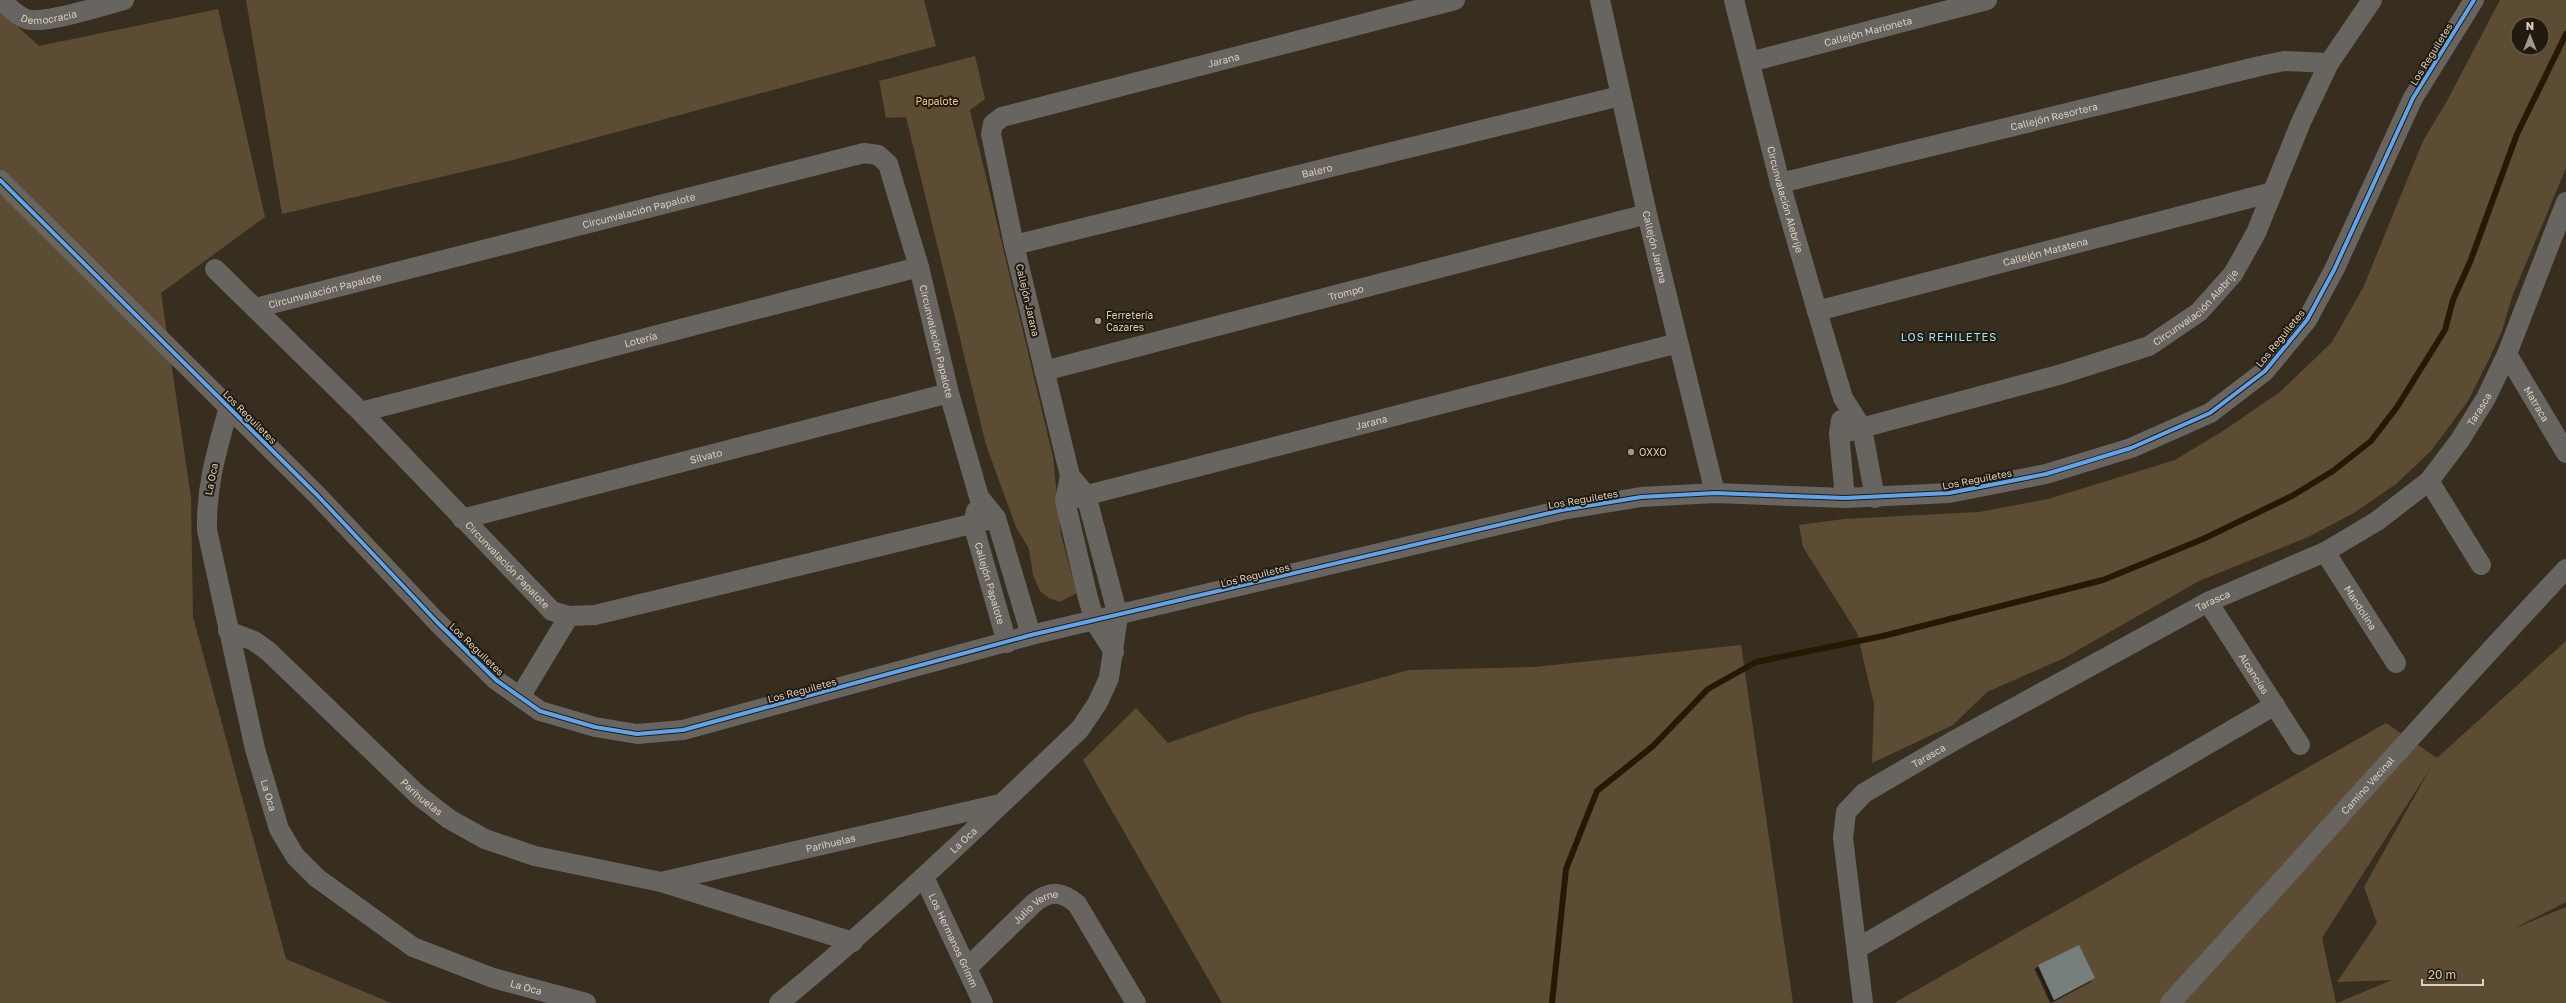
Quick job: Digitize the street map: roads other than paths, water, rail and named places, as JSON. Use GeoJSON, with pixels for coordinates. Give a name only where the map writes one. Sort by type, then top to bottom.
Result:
{"type":"FeatureCollection","features":[{"type":"Feature","properties":{"kind":"street","name":"Democracia"},"geometry":{"type":"LineString","coordinates":[[2,0],[10,10],[27,19],[48,19],[124,0]]}},
{"type":"Feature","properties":{"kind":"street","name":"Jarana"},"geometry":{"type":"LineString","coordinates":[[994,124],[1002,117],[1455,0]]}},
{"type":"Feature","properties":{"kind":"street","name":"Callejón Jarana"},"geometry":{"type":"LineString","coordinates":[[1600,0],[1647,214],[1715,493]]}},
{"type":"Feature","properties":{"kind":"street","name":"Circunvalación Alebrije"},"geometry":{"type":"LineString","coordinates":[[1734,0],[1780,183],[1843,398],[1862,428]]}},
{"type":"Feature","properties":{"kind":"street","name":"Callejón Marioneta"},"geometry":{"type":"LineString","coordinates":[[1750,62],[1987,0]]}},
{"type":"Feature","properties":{"kind":"street","name":"Circunvalación Alebrije"},"geometry":{"type":"LineString","coordinates":[[1843,398],[1839,434],[2062,374],[2148,346],[2199,312],[2233,274],[2256,233],[2301,122],[2329,63],[2372,0]]}},
{"type":"Feature","properties":{"kind":"street","name":"Los Reguiletes"},"geometry":{"type":"LineString","coordinates":[[0,180],[318,496],[437,622],[496,680],[540,710],[595,727],[637,734],[683,730],[1007,643],[1031,635],[1095,622],[1562,510],[1641,497],[1715,493],[1875,498],[1949,493],[2046,474],[2131,448],[2210,414],[2265,371],[2307,320],[2334,270],[2413,98],[2474,0]]}},
{"type":"Feature","properties":{"kind":"street","name":"Callejón Resortera"},"geometry":{"type":"LineString","coordinates":[[1780,183],[2260,66],[2284,61],[2329,63]]}},
{"type":"Feature","properties":{"kind":"street","name":"Balero"},"geometry":{"type":"LineString","coordinates":[[1014,245],[1620,96]]}},
{"type":"Feature","properties":{"kind":"street","name":"Callejón Jarana"},"geometry":{"type":"LineString","coordinates":[[994,124],[991,134],[1014,245],[1070,476],[1065,501],[1095,622]]}},
{"type":"Feature","properties":{"kind":"street","name":"Circunvalación Papalote"},"geometry":{"type":"LineString","coordinates":[[864,153],[878,155],[888,164],[920,268],[949,393],[979,497],[996,518],[595,615],[569,616],[552,611],[462,519],[361,412],[255,308],[864,153]]}},
{"type":"Feature","properties":{"kind":"street","name":"Callejón Matatena"},"geometry":{"type":"LineString","coordinates":[[1817,311],[2273,192]]}},
{"type":"Feature","properties":{"kind":"street","name":"Tarasca"},"geometry":{"type":"LineString","coordinates":[[1863,1003],[1858,948],[1843,838],[1846,812],[1864,793],[1955,740],[2208,602],[2325,552],[2377,521],[2429,481],[2460,440],[2486,398],[2507,354],[2565,212]]}},
{"type":"Feature","properties":{"kind":"street","name":"Trompo"},"geometry":{"type":"LineString","coordinates":[[1044,371],[1647,214]]}},
{"type":"Feature","properties":{"kind":"street","name":"Lotería"},"geometry":{"type":"LineString","coordinates":[[361,412],[920,268]]}},
{"type":"Feature","properties":{"kind":"street"},"geometry":{"type":"LineString","coordinates":[[215,269],[255,308]]}},
{"type":"Feature","properties":{"kind":"street","name":"Jarana"},"geometry":{"type":"LineString","coordinates":[[1065,501],[1678,343]]}},
{"type":"Feature","properties":{"kind":"street","name":"Matraca"},"geometry":{"type":"LineString","coordinates":[[2507,354],[2566,453]]}},
{"type":"Feature","properties":{"kind":"street","name":"Silvato"},"geometry":{"type":"LineString","coordinates":[[462,519],[824,427],[949,393]]}},
{"type":"Feature","properties":{"kind":"street","name":"La Oca"},"geometry":{"type":"LineString","coordinates":[[228,407],[212,468],[206,500],[207,530],[255,749],[274,815],[287,842],[306,867],[317,878],[362,913],[413,947],[493,978],[586,1003]]}},
{"type":"Feature","properties":{"kind":"street"},"geometry":{"type":"LineString","coordinates":[[1862,428],[1875,498]]}},
{"type":"Feature","properties":{"kind":"street"},"geometry":{"type":"LineString","coordinates":[[1839,434],[1845,498]]}},
{"type":"Feature","properties":{"kind":"street","name":"Callejón Jarana"},"geometry":{"type":"LineString","coordinates":[[1070,476],[1086,495],[1118,616]]}},
{"type":"Feature","properties":{"kind":"street"},"geometry":{"type":"LineString","coordinates":[[2429,481],[2481,564]]}},
{"type":"Feature","properties":{"kind":"street","name":"Circunvalación Papalote"},"geometry":{"type":"LineString","coordinates":[[973,524],[979,497]]}},
{"type":"Feature","properties":{"kind":"street"},"geometry":{"type":"LineString","coordinates":[[996,518],[1031,635]]}},
{"type":"Feature","properties":{"kind":"street","name":"Callejón Papalote"},"geometry":{"type":"LineString","coordinates":[[973,524],[1007,643]]}},
{"type":"Feature","properties":{"kind":"street","name":"Mandolina"},"geometry":{"type":"LineString","coordinates":[[2325,552],[2396,663]]}},
{"type":"Feature","properties":{"kind":"street","name":"Camino Vecinal"},"geometry":{"type":"LineString","coordinates":[[2170,1003],[2368,786],[2462,679],[2566,569]]}},
{"type":"Feature","properties":{"kind":"street","name":"Alcancías"},"geometry":{"type":"LineString","coordinates":[[2208,602],[2300,745]]}},
{"type":"Feature","properties":{"kind":"street"},"geometry":{"type":"LineString","coordinates":[[520,697],[569,616]]}},
{"type":"Feature","properties":{"kind":"street","name":"La Oca"},"geometry":{"type":"LineString","coordinates":[[778,1003],[854,942],[924,878],[1080,729],[1097,704],[1109,678],[1114,652],[1118,616]]}},
{"type":"Feature","properties":{"kind":"street"},"geometry":{"type":"LineString","coordinates":[[1095,622],[1114,652]]}},
{"type":"Feature","properties":{"kind":"street","name":"Parihuelas"},"geometry":{"type":"LineString","coordinates":[[228,631],[254,641],[285,665],[390,770],[449,820],[485,839],[536,856],[660,882],[854,942]]}},
{"type":"Feature","properties":{"kind":"street"},"geometry":{"type":"LineString","coordinates":[[1858,948],[2274,706]]}},
{"type":"Feature","properties":{"kind":"street","name":"Parihuelas"},"geometry":{"type":"LineString","coordinates":[[660,882],[1000,804]]}},
{"type":"Feature","properties":{"kind":"street","name":"Los Hermanos Grimm"},"geometry":{"type":"LineString","coordinates":[[924,878],[983,1003]]}},
{"type":"Feature","properties":{"kind":"street","name":"Julio Verne"},"geometry":{"type":"LineString","coordinates":[[967,968],[1034,903],[1046,894],[1058,892],[1068,896],[1077,904],[1136,1003]]}},
{"type":"Feature","properties":{"kind":"waterway"},"geometry":{"type":"LineString","coordinates":[[1552,1003],[1566,869],[1597,791],[1653,746],[1708,689],[1756,662],[1883,636],[2103,580],[2203,539],[2292,496],[2333,471],[2371,441],[2397,407],[2445,330],[2453,300],[2470,262],[2517,134],[2566,34]]}},
{"type":"Feature","properties":{"kind":"place","name":"Ferretería Cazares"},"geometry":{"type":"Point","coordinates":[1098,321]}},
{"type":"Feature","properties":{"kind":"place","name":"OXXO"},"geometry":{"type":"Point","coordinates":[1631,452]}},
{"type":"Feature","properties":{"kind":"district","name":"LOS REHILETES"},"geometry":{"type":"Point","coordinates":[1949,337]}},
{"type":"Feature","properties":{"kind":"park label","name":"Papalote"},"geometry":{"type":"Point","coordinates":[937,101]}}]}
